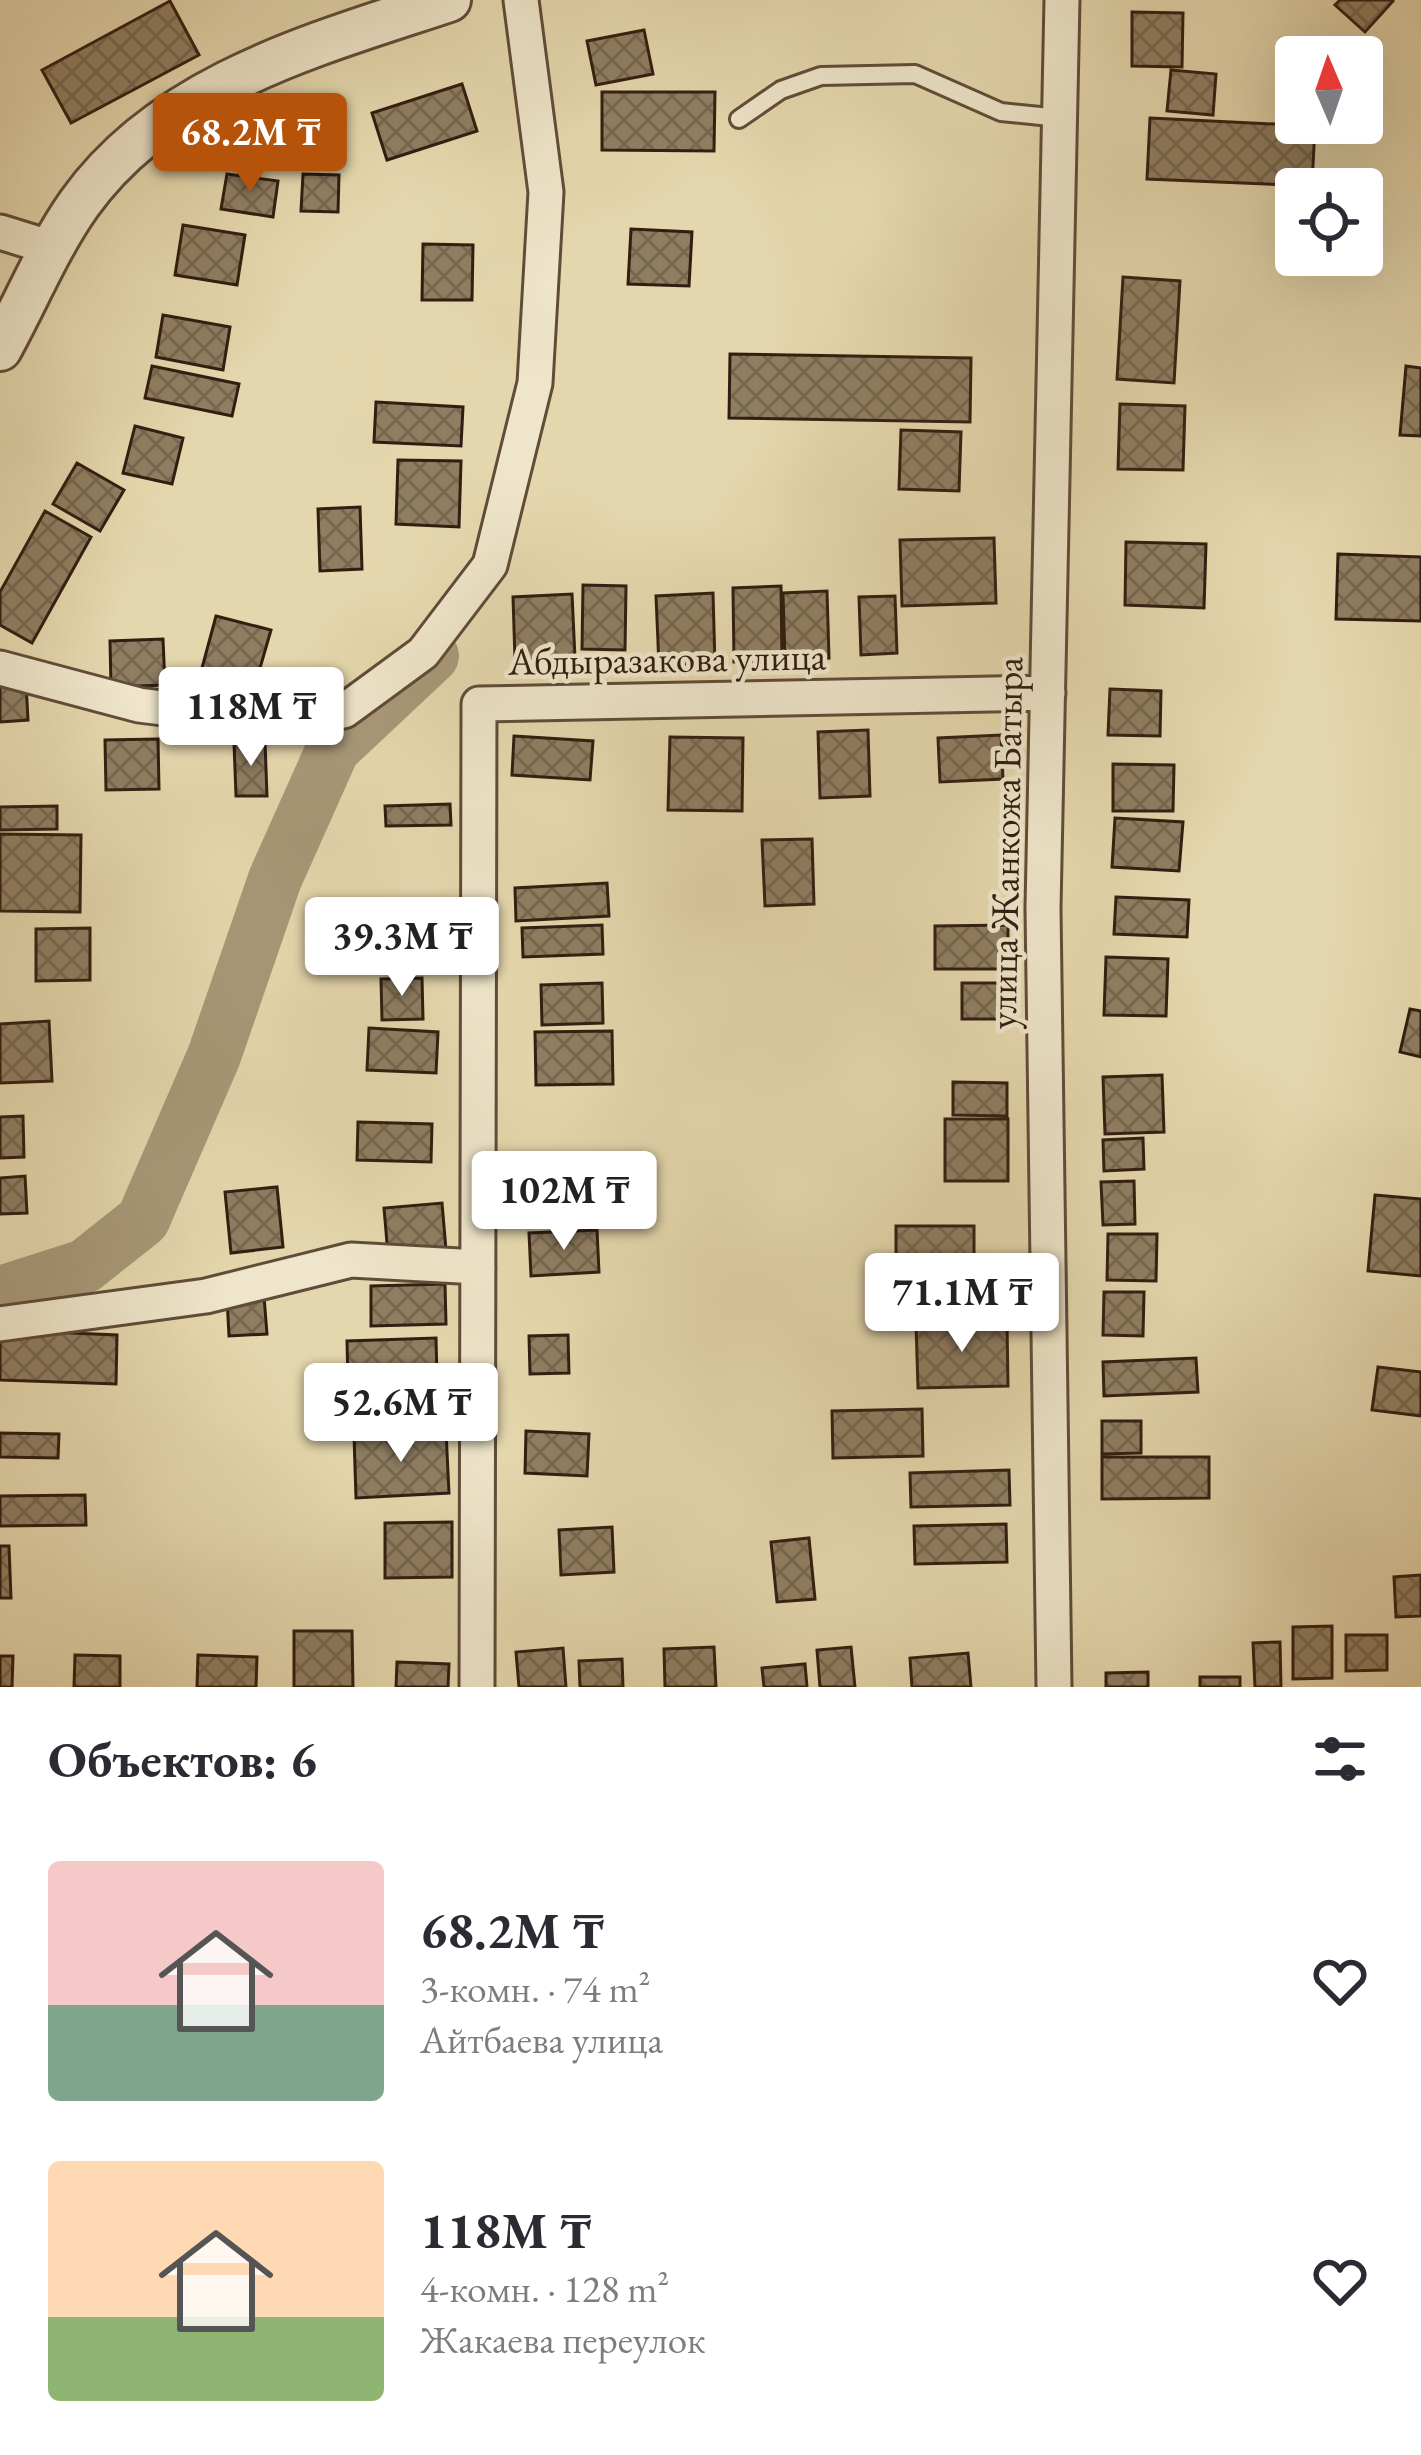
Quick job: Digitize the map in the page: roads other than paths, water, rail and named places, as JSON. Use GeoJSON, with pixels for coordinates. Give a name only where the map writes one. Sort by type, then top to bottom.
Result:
{"type":"FeatureCollection","features":[{"type":"Feature","properties":{"kind":"street"},"geometry":{"type":"LineString","coordinates":[[0,349],[100,178],[174,113],[273,62],[449,0]]}},
{"type":"Feature","properties":{"kind":"street"},"geometry":{"type":"LineString","coordinates":[[0,668],[139,705],[244,718],[344,711],[423,653],[490,566],[535,383],[546,192],[521,0]]}},
{"type":"Feature","properties":{"kind":"street","name":"улица Жанкожа Батыра"},"geometry":{"type":"LineString","coordinates":[[1054,1687],[1043,908],[1062,0]]}},
{"type":"Feature","properties":{"kind":"street"},"geometry":{"type":"LineString","coordinates":[[0,232],[55,249]]}},
{"type":"Feature","properties":{"kind":"street","name":"Абдыразакова улица"},"geometry":{"type":"LineString","coordinates":[[477,1687],[478,704],[1048,693]]}},
{"type":"Feature","properties":{"kind":"street"},"geometry":{"type":"LineString","coordinates":[[0,1324],[206,1296],[351,1260],[478,1267]]}},
{"type":"Feature","properties":{"kind":"lane"},"geometry":{"type":"LineString","coordinates":[[739,119],[801,81],[915,74],[1001,112],[1060,118]]}},
{"type":"Feature","properties":{"kind":"waterway"},"geometry":{"type":"LineString","coordinates":[[0,1293],[85,1266],[143,1220],[214,1056],[275,879],[333,749],[432,656]]}}]}
